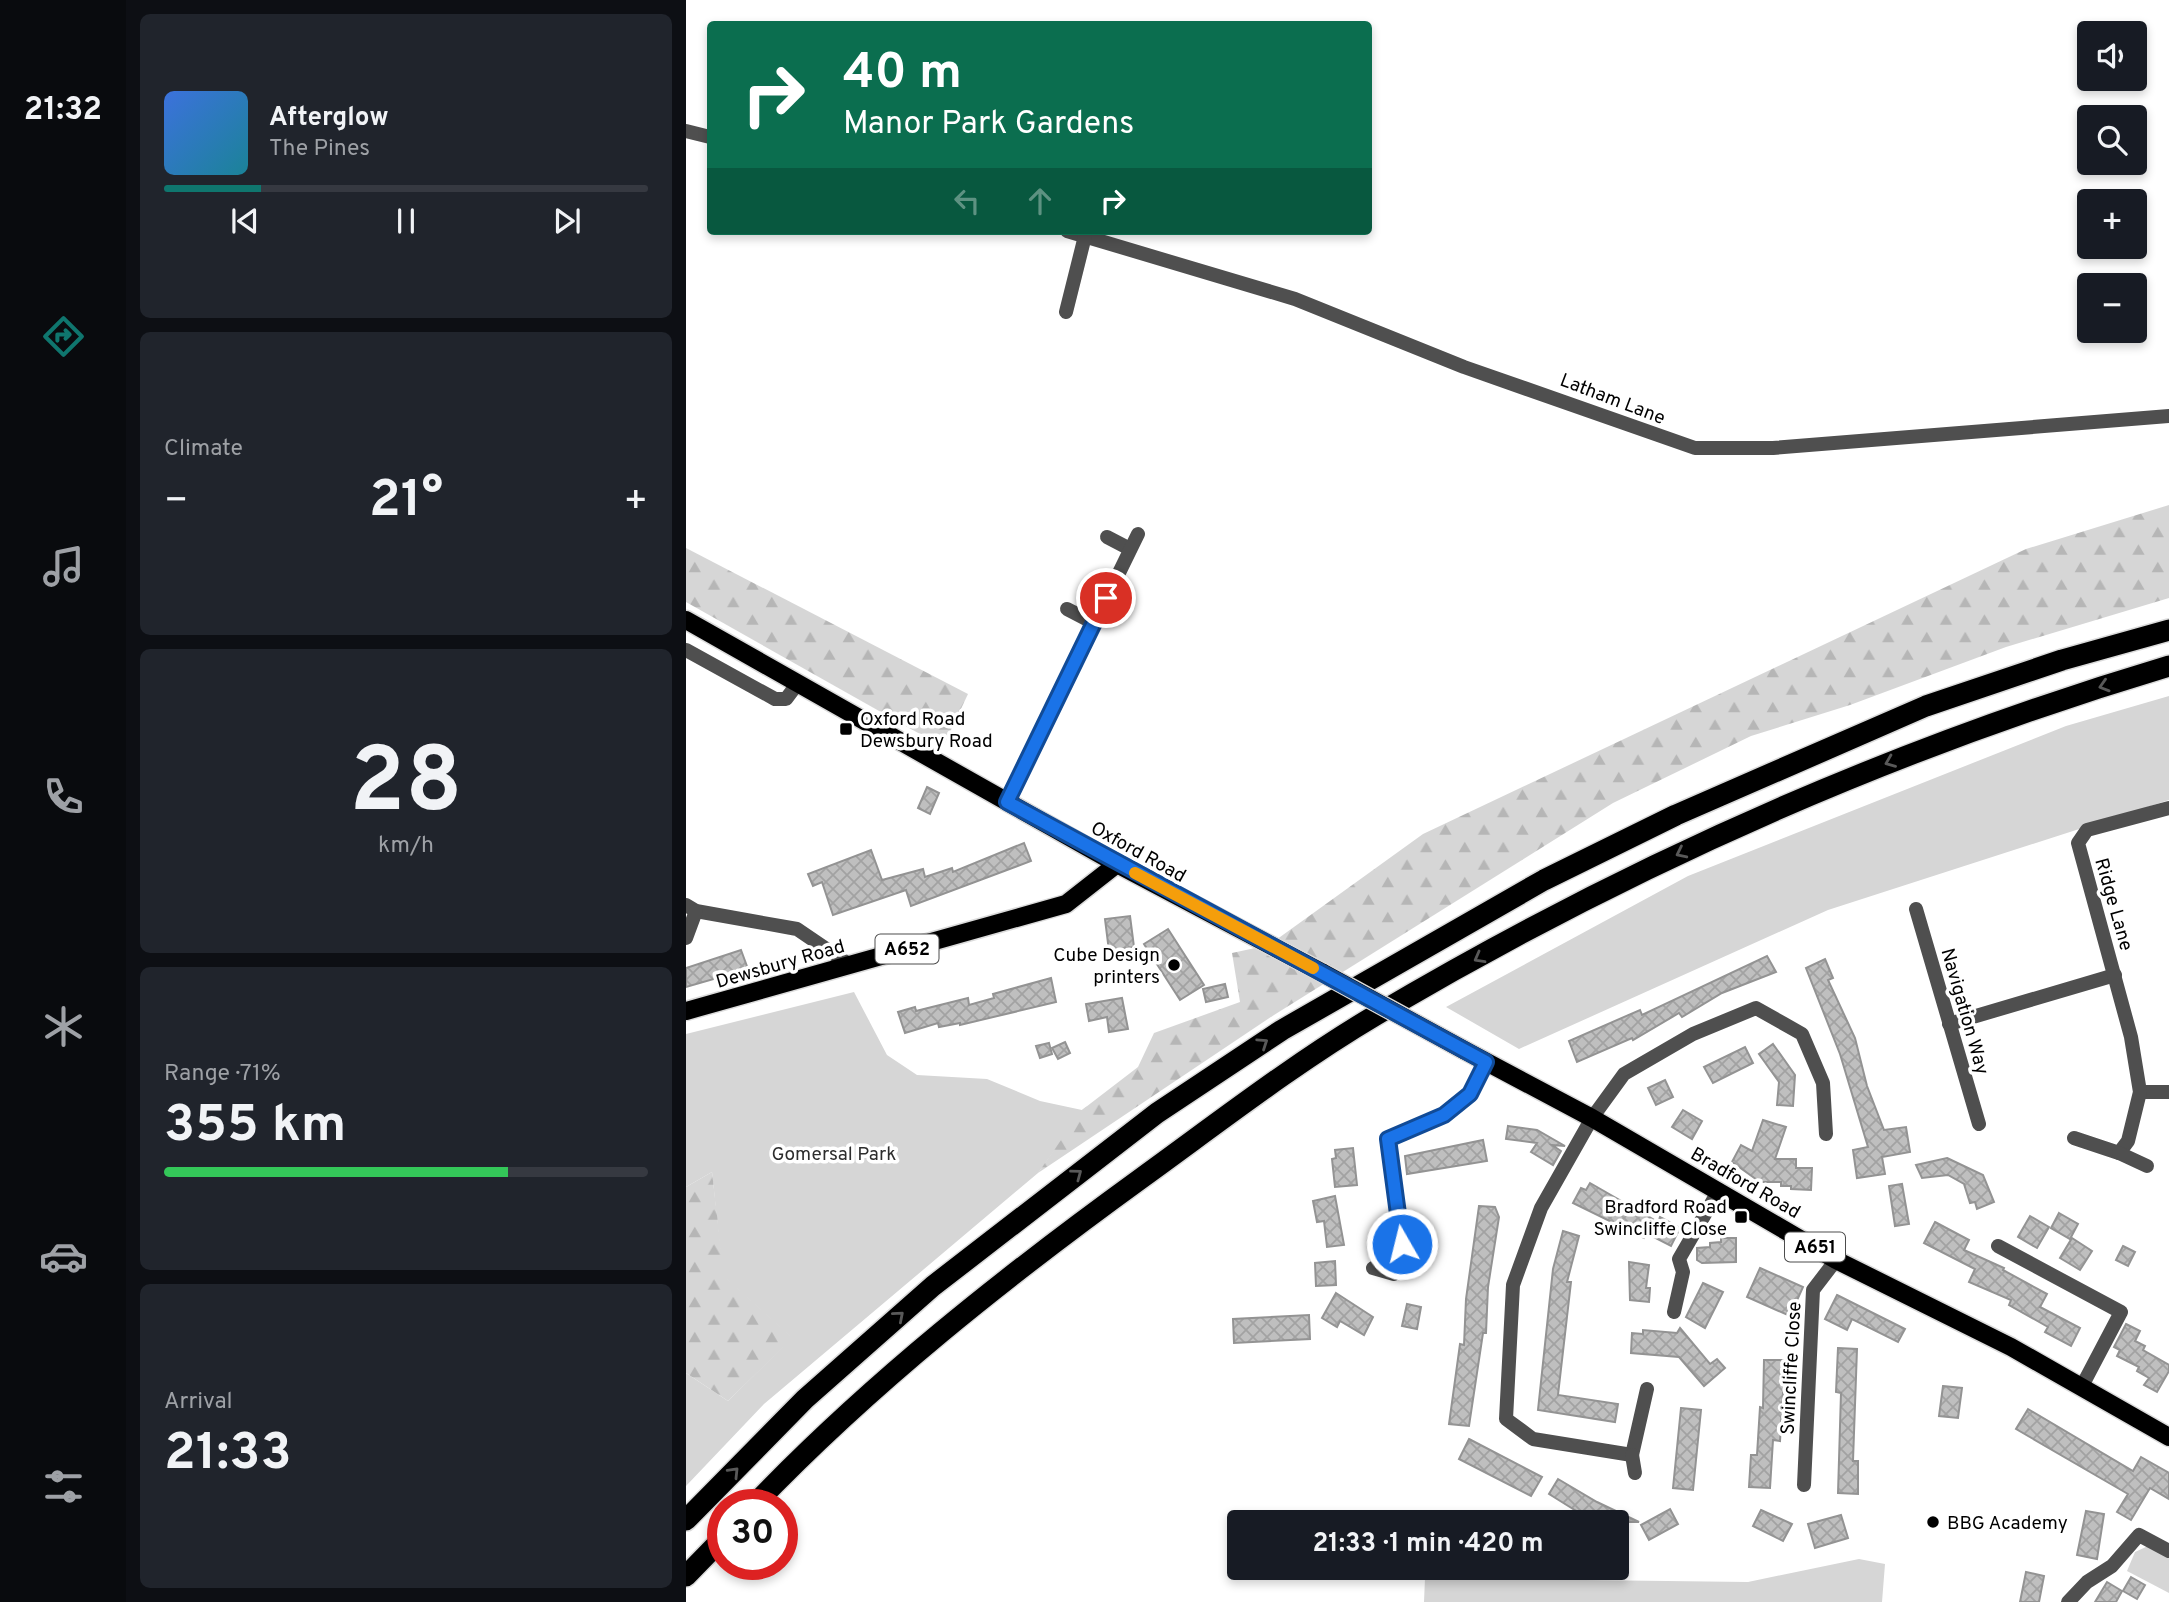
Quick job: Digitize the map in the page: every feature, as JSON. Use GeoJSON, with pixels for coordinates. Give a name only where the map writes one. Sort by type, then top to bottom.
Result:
{"type":"FeatureCollection","features":[{"type":"Feature","properties":{"kind":"highway"},"geometry":{"type":"LineString","coordinates":[[686,1520],[805,1399],[933,1286],[1157,1113],[1282,1030],[1544,880],[1676,815],[1926,706],[2062,660],[2169,630]]}},
{"type":"Feature","properties":{"kind":"highway"},"geometry":{"type":"LineString","coordinates":[[769,1489],[806,1450],[900,1366],[1046,1248],[1273,1083],[1374,1017],[1562,912],[1810,794],[2077,693],[2169,666]]}},
{"type":"Feature","properties":{"kind":"highway"},"geometry":{"type":"LineString","coordinates":[[686,1576],[707,1554]]}},
{"type":"Feature","properties":{"kind":"main road","name":"Oxford Road"},"geometry":{"type":"LineString","coordinates":[[686,620],[1117,864],[1464,1051]]}},
{"type":"Feature","properties":{"kind":"main road","name":"Dewsbury Road"},"geometry":{"type":"LineString","coordinates":[[686,1012],[1066,904],[1117,864]]}},
{"type":"Feature","properties":{"kind":"main road","name":"Bradford Road"},"geometry":{"type":"LineString","coordinates":[[1464,1051],[1592,1118],[1836,1260],[1945,1312],[2169,1437]]}},
{"type":"Feature","properties":{"kind":"street"},"geometry":{"type":"LineString","coordinates":[[686,131],[707,136]]}},
{"type":"Feature","properties":{"kind":"street","name":"Latham Lane"},"geometry":{"type":"LineString","coordinates":[[1081,235],[1296,299],[1464,367],[1695,447],[1773,448],[2169,416]]}},
{"type":"Feature","properties":{"kind":"street"},"geometry":{"type":"LineString","coordinates":[[1066,312],[1085,236]]}},
{"type":"Feature","properties":{"kind":"street"},"geometry":{"type":"LineString","coordinates":[[1007,802],[1138,534]]}},
{"type":"Feature","properties":{"kind":"street"},"geometry":{"type":"LineString","coordinates":[[1107,537],[1130,549]]}},
{"type":"Feature","properties":{"kind":"street"},"geometry":{"type":"LineString","coordinates":[[1067,609],[1094,622]]}},
{"type":"Feature","properties":{"kind":"street"},"geometry":{"type":"LineString","coordinates":[[686,650],[779,700],[789,696],[798,683]]}},
{"type":"Feature","properties":{"kind":"street","name":"Ridge Lane"},"geometry":{"type":"LineString","coordinates":[[2140,1092],[2132,1037],[2078,843],[2087,830],[2169,808]]}},
{"type":"Feature","properties":{"kind":"street"},"geometry":{"type":"LineString","coordinates":[[686,938],[691,908],[797,929],[850,965]]}},
{"type":"Feature","properties":{"kind":"street","name":"Navigation Way"},"geometry":{"type":"LineString","coordinates":[[1916,909],[1979,1124]]}},
{"type":"Feature","properties":{"kind":"street"},"geometry":{"type":"LineString","coordinates":[[1949,1024],[2115,975]]}},
{"type":"Feature","properties":{"kind":"street"},"geometry":{"type":"LineString","coordinates":[[1632,1455],[1533,1439],[1506,1419],[1513,1285],[1541,1208],[1592,1118],[1624,1074],[1693,1034],[1756,1007],[1802,1034],[1823,1083],[1826,1134]]}},
{"type":"Feature","properties":{"kind":"street"},"geometry":{"type":"LineString","coordinates":[[1373,1268],[1394,1275],[1402,1244],[1388,1139],[1444,1115],[1470,1094],[1486,1062]]}},
{"type":"Feature","properties":{"kind":"street"},"geometry":{"type":"LineString","coordinates":[[2119,1153],[2128,1141],[2140,1092],[2169,1092]]}},
{"type":"Feature","properties":{"kind":"street"},"geometry":{"type":"LineString","coordinates":[[2074,1138],[2119,1153],[2147,1166]]}},
{"type":"Feature","properties":{"kind":"street"},"geometry":{"type":"LineString","coordinates":[[1674,1312],[1683,1272],[1679,1259],[1719,1190]]}},
{"type":"Feature","properties":{"kind":"street"},"geometry":{"type":"LineString","coordinates":[[1998,1246],[2121,1312],[2081,1388]]}},
{"type":"Feature","properties":{"kind":"street","name":"Swincliffe Close"},"geometry":{"type":"LineString","coordinates":[[1804,1485],[1813,1290],[1836,1260]]}},
{"type":"Feature","properties":{"kind":"street"},"geometry":{"type":"LineString","coordinates":[[1635,1473],[1632,1455],[1647,1389]]}},
{"type":"Feature","properties":{"kind":"street"},"geometry":{"type":"LineString","coordinates":[[2068,1602],[2087,1582],[2112,1566],[2139,1535],[2169,1551]]}},
{"type":"Feature","properties":{"kind":"green space"},"geometry":{"type":"Polygon","coordinates":[[[2169,505],[2169,598],[2006,647],[1850,705],[1751,736],[1613,803],[1274,1015],[1038,1173],[1082,1110],[1138,1067],[1154,1033],[1240,1002],[1232,953],[1269,945],[1423,834],[2026,549],[2169,505]]]}},
{"type":"Feature","properties":{"kind":"green space"},"geometry":{"type":"Polygon","coordinates":[[[686,548],[968,694],[943,747],[686,602],[686,548]]]}},
{"type":"Feature","properties":{"kind":"green space"},"geometry":{"type":"Polygon","coordinates":[[[2169,696],[2169,800],[1828,910],[1519,1049],[1446,1007],[1688,876],[2066,726],[2169,696]]]}},
{"type":"Feature","properties":{"kind":"green space","name":"Gomersal Park"},"geometry":{"type":"Polygon","coordinates":[[[854,992],[887,1055],[917,1075],[987,1079],[1040,1101],[1082,1110],[1087,1106],[1038,1173],[764,1404],[686,1486],[686,1373],[728,1401],[792,1338],[723,1276],[712,1172],[686,1187],[686,1034],[854,992]]]}},
{"type":"Feature","properties":{"kind":"green space"},"geometry":{"type":"Polygon","coordinates":[[[712,1172],[724,1276],[793,1338],[728,1401],[686,1373],[686,1187],[712,1172]]]}},
{"type":"Feature","properties":{"kind":"green space"},"geometry":{"type":"Polygon","coordinates":[[[2148,1546],[2169,1557],[2169,1593],[2127,1571],[2135,1552],[2148,1546]]]}},
{"type":"Feature","properties":{"kind":"green space"},"geometry":{"type":"Polygon","coordinates":[[[1859,1559],[1885,1564],[1882,1602],[1424,1602],[1425,1580],[1748,1582],[1859,1559]]]}},
{"type":"Feature","properties":{"kind":"building"},"geometry":{"type":"Polygon","coordinates":[[[927,787],[939,793],[930,814],[918,808],[927,787]]]}},
{"type":"Feature","properties":{"kind":"building"},"geometry":{"type":"Polygon","coordinates":[[[1024,843],[1031,861],[911,906],[906,890],[833,915],[822,882],[813,886],[808,874],[871,850],[882,880],[923,869],[925,877],[952,868],[953,872],[1024,843]]]}},
{"type":"Feature","properties":{"kind":"building"},"geometry":{"type":"Polygon","coordinates":[[[1130,916],[1134,947],[1109,951],[1105,919],[1130,916]]]}},
{"type":"Feature","properties":{"kind":"building","name":"Cube Design printers"},"geometry":{"type":"Polygon","coordinates":[[[1168,929],[1204,985],[1180,1000],[1144,944],[1168,929]]]}},
{"type":"Feature","properties":{"kind":"building"},"geometry":{"type":"Polygon","coordinates":[[[741,950],[748,969],[686,987],[686,968],[741,950]]]}},
{"type":"Feature","properties":{"kind":"building"},"geometry":{"type":"Polygon","coordinates":[[[1767,956],[1776,972],[1722,993],[1682,1017],[1679,1013],[1633,1040],[1632,1038],[1577,1062],[1569,1041],[1640,1010],[1642,1015],[1767,956]]]}},
{"type":"Feature","properties":{"kind":"building"},"geometry":{"type":"Polygon","coordinates":[[[1825,959],[1833,978],[1828,980],[1855,1038],[1867,1086],[1884,1130],[1906,1127],[1910,1152],[1882,1157],[1885,1174],[1857,1178],[1853,1150],[1868,1147],[1840,1054],[1806,968],[1825,959]]]}},
{"type":"Feature","properties":{"kind":"building"},"geometry":{"type":"Polygon","coordinates":[[[1051,978],[1056,1002],[960,1025],[939,1027],[938,1023],[905,1033],[898,1012],[915,1007],[916,1011],[968,998],[969,1005],[994,998],[993,994],[1051,978]]]}},
{"type":"Feature","properties":{"kind":"building"},"geometry":{"type":"Polygon","coordinates":[[[1225,984],[1228,997],[1206,1002],[1203,989],[1225,984]]]}},
{"type":"Feature","properties":{"kind":"building"},"geometry":{"type":"Polygon","coordinates":[[[1122,998],[1128,1029],[1109,1032],[1107,1017],[1089,1021],[1086,1004],[1122,998]]]}},
{"type":"Feature","properties":{"kind":"building"},"geometry":{"type":"Polygon","coordinates":[[[1065,1042],[1070,1053],[1058,1059],[1052,1048],[1065,1042]]]}},
{"type":"Feature","properties":{"kind":"building"},"geometry":{"type":"Polygon","coordinates":[[[1049,1043],[1052,1054],[1040,1058],[1036,1046],[1049,1043]]]}},
{"type":"Feature","properties":{"kind":"building"},"geometry":{"type":"Polygon","coordinates":[[[1773,1044],[1795,1075],[1793,1106],[1777,1105],[1779,1082],[1759,1054],[1773,1044]]]}},
{"type":"Feature","properties":{"kind":"building"},"geometry":{"type":"Polygon","coordinates":[[[1745,1047],[1753,1063],[1713,1083],[1704,1067],[1745,1047]]]}},
{"type":"Feature","properties":{"kind":"building"},"geometry":{"type":"Polygon","coordinates":[[[1665,1080],[1673,1097],[1656,1105],[1648,1088],[1665,1080]]]}},
{"type":"Feature","properties":{"kind":"building"},"geometry":{"type":"Polygon","coordinates":[[[1683,1110],[1702,1121],[1692,1139],[1672,1127],[1683,1110]]]}},
{"type":"Feature","properties":{"kind":"building"},"geometry":{"type":"Polygon","coordinates":[[[1763,1120],[1786,1127],[1775,1159],[1796,1159],[1796,1168],[1812,1168],[1811,1190],[1791,1189],[1791,1186],[1781,1186],[1781,1182],[1760,1182],[1732,1162],[1741,1145],[1752,1151],[1763,1120]]]}},
{"type":"Feature","properties":{"kind":"building"},"geometry":{"type":"Polygon","coordinates":[[[1508,1126],[1537,1130],[1565,1146],[1552,1145],[1561,1151],[1553,1165],[1531,1152],[1537,1143],[1506,1139],[1508,1126]]]}},
{"type":"Feature","properties":{"kind":"building"},"geometry":{"type":"Polygon","coordinates":[[[1483,1140],[1487,1161],[1407,1174],[1405,1156],[1483,1140]]]}},
{"type":"Feature","properties":{"kind":"building"},"geometry":{"type":"Polygon","coordinates":[[[1353,1148],[1357,1185],[1335,1187],[1332,1159],[1336,1158],[1335,1150],[1353,1148]]]}},
{"type":"Feature","properties":{"kind":"building"},"geometry":{"type":"Polygon","coordinates":[[[1947,1158],[1983,1175],[1994,1202],[1977,1209],[1975,1202],[1970,1203],[1964,1184],[1948,1175],[1922,1178],[1916,1165],[1947,1158]]]}},
{"type":"Feature","properties":{"kind":"building"},"geometry":{"type":"Polygon","coordinates":[[[1590,1183],[1658,1222],[1660,1217],[1680,1228],[1671,1246],[1646,1233],[1644,1238],[1573,1203],[1581,1188],[1586,1190],[1590,1183]]]}},
{"type":"Feature","properties":{"kind":"building"},"geometry":{"type":"Polygon","coordinates":[[[1902,1184],[1909,1224],[1895,1226],[1889,1186],[1902,1184]]]}},
{"type":"Feature","properties":{"kind":"building"},"geometry":{"type":"Polygon","coordinates":[[[1335,1196],[1344,1245],[1327,1247],[1324,1221],[1317,1222],[1313,1201],[1335,1196]]]}},
{"type":"Feature","properties":{"kind":"building"},"geometry":{"type":"Polygon","coordinates":[[[1479,1206],[1495,1207],[1499,1217],[1488,1287],[1486,1333],[1483,1333],[1469,1426],[1449,1424],[1460,1344],[1464,1345],[1466,1299],[1479,1206]]]}},
{"type":"Feature","properties":{"kind":"building"},"geometry":{"type":"Polygon","coordinates":[[[2059,1213],[2078,1224],[2070,1239],[2051,1228],[2059,1213]]]}},
{"type":"Feature","properties":{"kind":"building"},"geometry":{"type":"Polygon","coordinates":[[[2030,1216],[2049,1227],[2037,1248],[2018,1237],[2030,1216]]]}},
{"type":"Feature","properties":{"kind":"building"},"geometry":{"type":"Polygon","coordinates":[[[1935,1222],[1969,1240],[1964,1250],[2004,1268],[2003,1270],[2047,1294],[2040,1307],[2080,1328],[2071,1346],[2045,1332],[2048,1327],[2009,1305],[2011,1300],[1969,1282],[1975,1269],[1924,1243],[1935,1222]]]}},
{"type":"Feature","properties":{"kind":"building"},"geometry":{"type":"Polygon","coordinates":[[[1563,1231],[1579,1236],[1567,1282],[1571,1282],[1558,1395],[1618,1404],[1615,1422],[1538,1410],[1553,1269],[1563,1231]]]}},
{"type":"Feature","properties":{"kind":"building"},"geometry":{"type":"Polygon","coordinates":[[[1721,1238],[1736,1238],[1736,1262],[1702,1263],[1697,1260],[1697,1248],[1710,1247],[1710,1243],[1721,1242],[1721,1238]]]}},
{"type":"Feature","properties":{"kind":"building"},"geometry":{"type":"Polygon","coordinates":[[[2072,1238],[2092,1251],[2080,1270],[2060,1258],[2072,1238]]]}},
{"type":"Feature","properties":{"kind":"building"},"geometry":{"type":"Polygon","coordinates":[[[2123,1246],[2135,1252],[2128,1266],[2116,1260],[2123,1246]]]}},
{"type":"Feature","properties":{"kind":"building"},"geometry":{"type":"Polygon","coordinates":[[[1335,1261],[1336,1285],[1316,1286],[1315,1263],[1335,1261]]]}},
{"type":"Feature","properties":{"kind":"building"},"geometry":{"type":"Polygon","coordinates":[[[1629,1262],[1649,1265],[1646,1288],[1650,1288],[1649,1302],[1630,1300],[1629,1262]]]}},
{"type":"Feature","properties":{"kind":"building"},"geometry":{"type":"Polygon","coordinates":[[[1760,1268],[1803,1287],[1790,1316],[1747,1297],[1760,1268]]]}},
{"type":"Feature","properties":{"kind":"building"},"geometry":{"type":"Polygon","coordinates":[[[1703,1283],[1723,1292],[1705,1328],[1686,1317],[1703,1283]]]}},
{"type":"Feature","properties":{"kind":"building"},"geometry":{"type":"Polygon","coordinates":[[[1336,1293],[1373,1317],[1364,1335],[1340,1321],[1337,1327],[1322,1318],[1336,1293]]]}},
{"type":"Feature","properties":{"kind":"building"},"geometry":{"type":"Polygon","coordinates":[[[1837,1295],[1905,1329],[1898,1342],[1852,1319],[1847,1330],[1825,1319],[1837,1295]]]}},
{"type":"Feature","properties":{"kind":"building"},"geometry":{"type":"Polygon","coordinates":[[[1407,1304],[1421,1307],[1417,1329],[1402,1326],[1407,1304]]]}},
{"type":"Feature","properties":{"kind":"building"},"geometry":{"type":"Polygon","coordinates":[[[1309,1315],[1310,1339],[1234,1343],[1233,1319],[1309,1315]]]}},
{"type":"Feature","properties":{"kind":"building"},"geometry":{"type":"Polygon","coordinates":[[[2126,1324],[2140,1331],[2135,1341],[2145,1346],[2143,1350],[2169,1365],[2169,1371],[2157,1392],[2144,1385],[2149,1378],[2137,1371],[2139,1367],[2117,1356],[2120,1350],[2114,1347],[2126,1324]]]}},
{"type":"Feature","properties":{"kind":"building"},"geometry":{"type":"Polygon","coordinates":[[[1680,1328],[1710,1364],[1717,1359],[1725,1368],[1704,1386],[1679,1357],[1631,1353],[1632,1333],[1643,1334],[1643,1330],[1677,1333],[1680,1328]]]}},
{"type":"Feature","properties":{"kind":"building"},"geometry":{"type":"Polygon","coordinates":[[[1838,1348],[1857,1349],[1853,1461],[1858,1461],[1858,1494],[1838,1493],[1841,1393],[1836,1392],[1838,1348]]]}},
{"type":"Feature","properties":{"kind":"building"},"geometry":{"type":"Polygon","coordinates":[[[1764,1360],[1785,1360],[1780,1441],[1773,1440],[1770,1488],[1749,1487],[1751,1455],[1757,1455],[1760,1407],[1763,1408],[1764,1360]]]}},
{"type":"Feature","properties":{"kind":"building"},"geometry":{"type":"Polygon","coordinates":[[[1943,1386],[1962,1388],[1958,1418],[1939,1416],[1943,1386]]]}},
{"type":"Feature","properties":{"kind":"building"},"geometry":{"type":"Polygon","coordinates":[[[1681,1408],[1701,1410],[1693,1490],[1673,1488],[1681,1408]]]}},
{"type":"Feature","properties":{"kind":"building"},"geometry":{"type":"Polygon","coordinates":[[[2028,1409],[2133,1471],[2141,1457],[2169,1473],[2169,1499],[2150,1488],[2131,1520],[2117,1512],[2128,1494],[2016,1429],[2028,1409]]]}},
{"type":"Feature","properties":{"kind":"building"},"geometry":{"type":"Polygon","coordinates":[[[1469,1439],[1542,1477],[1531,1496],[1459,1459],[1469,1439]]]}},
{"type":"Feature","properties":{"kind":"building"},"geometry":{"type":"Polygon","coordinates":[[[1558,1479],[1614,1510],[1575,1510],[1549,1494],[1558,1479]]]}},
{"type":"Feature","properties":{"kind":"building"},"geometry":{"type":"Polygon","coordinates":[[[1670,1509],[1678,1524],[1649,1540],[1641,1525],[1670,1509]]]}},
{"type":"Feature","properties":{"kind":"building"},"geometry":{"type":"Polygon","coordinates":[[[1761,1510],[1792,1524],[1783,1541],[1753,1526],[1761,1510]]]}},
{"type":"Feature","properties":{"kind":"building"},"geometry":{"type":"Polygon","coordinates":[[[2086,1511],[2104,1514],[2097,1559],[2077,1555],[2086,1511]]]}},
{"type":"Feature","properties":{"kind":"building"},"geometry":{"type":"Polygon","coordinates":[[[1841,1515],[1848,1538],[1815,1548],[1808,1524],[1841,1515]]]}},
{"type":"Feature","properties":{"kind":"building"},"geometry":{"type":"Polygon","coordinates":[[[2026,1572],[2044,1576],[2039,1602],[2020,1602],[2026,1572]]]}},
{"type":"Feature","properties":{"kind":"building"},"geometry":{"type":"Polygon","coordinates":[[[2131,1577],[2145,1585],[2137,1599],[2123,1591],[2131,1577]]]}},
{"type":"Feature","properties":{"kind":"building"},"geometry":{"type":"Polygon","coordinates":[[[2107,1582],[2122,1591],[2116,1602],[2095,1602],[2107,1582]]]}},
{"type":"Feature","properties":{"kind":"slow traffic"},"geometry":{"type":"LineString","coordinates":[[1135,873],[1313,968]]}},
{"type":"Feature","properties":{"kind":"place","name":"Oxford Road Dewsbury Road"},"geometry":{"type":"Point","coordinates":[846,729]}},
{"type":"Feature","properties":{"kind":"place","name":"Cube Design printers"},"geometry":{"type":"Point","coordinates":[1174,965]}},
{"type":"Feature","properties":{"kind":"place","name":"Bradford Road Swincliffe Close"},"geometry":{"type":"Point","coordinates":[1741,1217]}},
{"type":"Feature","properties":{"kind":"place","name":"BBG Academy"},"geometry":{"type":"Point","coordinates":[1933,1522]}},
{"type":"Feature","properties":{"kind":"route"},"geometry":{"type":"LineString","coordinates":[[1106,598],[1007,802],[1486,1062],[1470,1094],[1444,1115],[1388,1139],[1402,1244]]}}]}
